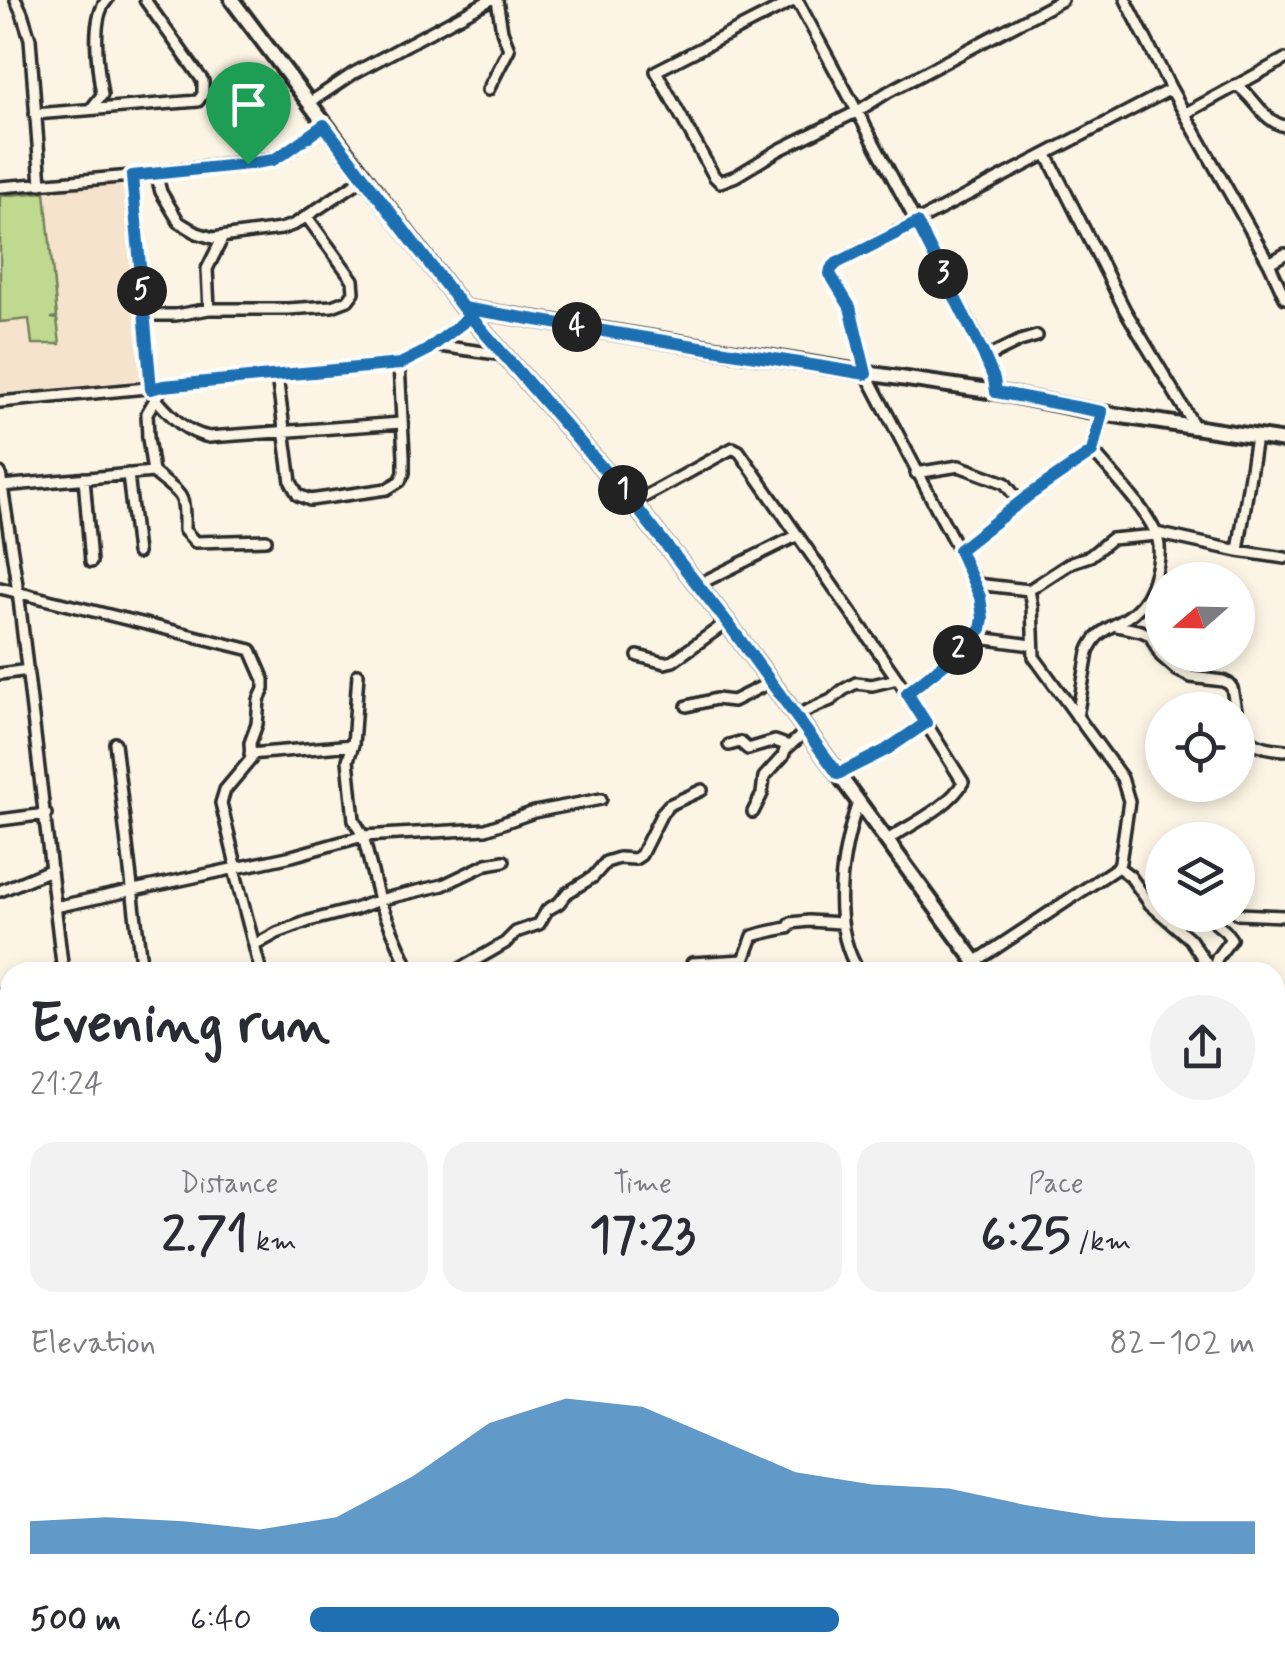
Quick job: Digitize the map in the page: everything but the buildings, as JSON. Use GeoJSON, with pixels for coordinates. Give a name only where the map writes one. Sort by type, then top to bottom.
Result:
{"type":"FeatureCollection","features":[{"type":"Feature","properties":{"kind":"street"},"geometry":{"type":"LineString","coordinates":[[16,0],[30,39],[42,184]]}},
{"type":"Feature","properties":{"kind":"street"},"geometry":{"type":"LineString","coordinates":[[88,110],[102,95],[97,65],[98,20],[99,8],[107,0]]}},
{"type":"Feature","properties":{"kind":"street"},"geometry":{"type":"LineString","coordinates":[[35,114],[198,101],[204,94],[204,80],[145,0]]}},
{"type":"Feature","properties":{"kind":"street"},"geometry":{"type":"LineString","coordinates":[[232,0],[467,313],[633,503],[727,622],[975,962]]}},
{"type":"Feature","properties":{"kind":"street"},"geometry":{"type":"LineString","coordinates":[[309,103],[354,74],[494,0],[509,49],[488,90]]}},
{"type":"Feature","properties":{"kind":"street"},"geometry":{"type":"LineString","coordinates":[[996,392],[985,358],[917,223],[858,111],[796,0],[656,70],[720,182],[736,176],[779,150],[858,111],[1062,0]]}},
{"type":"Feature","properties":{"kind":"street"},"geometry":{"type":"LineString","coordinates":[[1130,1],[1171,88],[1269,262],[1285,298]]}},
{"type":"Feature","properties":{"kind":"street"},"geometry":{"type":"LineString","coordinates":[[1186,114],[1285,59]]}},
{"type":"Feature","properties":{"kind":"street"},"geometry":{"type":"LineString","coordinates":[[1236,85],[1252,97],[1272,122],[1285,126]]}},
{"type":"Feature","properties":{"kind":"street"},"geometry":{"type":"LineString","coordinates":[[907,693],[981,629],[980,597],[866,374],[850,307],[830,274],[831,269],[1171,88]]}},
{"type":"Feature","properties":{"kind":"street"},"geometry":{"type":"LineString","coordinates":[[0,187],[273,160],[324,125]]}},
{"type":"Feature","properties":{"kind":"street"},"geometry":{"type":"LineString","coordinates":[[1047,155],[1125,310],[1194,427]]}},
{"type":"Feature","properties":{"kind":"street"},"geometry":{"type":"LineString","coordinates":[[156,173],[161,192],[179,222],[196,234],[223,237],[281,229],[307,218],[364,178]]}},
{"type":"Feature","properties":{"kind":"street"},"geometry":{"type":"LineString","coordinates":[[132,176],[154,394],[147,413],[154,472]]}},
{"type":"Feature","properties":{"kind":"street"},"geometry":{"type":"LineString","coordinates":[[144,315],[332,306],[348,300],[354,292],[353,280],[307,218]]}},
{"type":"Feature","properties":{"kind":"street"},"geometry":{"type":"LineString","coordinates":[[209,310],[208,269],[223,237]]}},
{"type":"Feature","properties":{"kind":"street"},"geometry":{"type":"LineString","coordinates":[[1269,262],[1285,254]]}},
{"type":"Feature","properties":{"kind":"street"},"geometry":{"type":"LineString","coordinates":[[0,402],[154,394],[163,386],[400,364],[426,351],[467,313]]}},
{"type":"Feature","properties":{"kind":"street"},"geometry":{"type":"LineString","coordinates":[[467,313],[996,392],[1285,441]]}},
{"type":"Feature","properties":{"kind":"street"},"geometry":{"type":"LineString","coordinates":[[985,358],[1037,336]]}},
{"type":"Feature","properties":{"kind":"street"},"geometry":{"type":"LineString","coordinates":[[433,345],[505,356]]}},
{"type":"Feature","properties":{"kind":"street"},"geometry":{"type":"LineString","coordinates":[[276,376],[294,492],[310,500],[387,488],[400,480],[404,456],[400,364]]}},
{"type":"Feature","properties":{"kind":"street"},"geometry":{"type":"LineString","coordinates":[[154,394],[170,415],[196,434],[209,437],[401,423]]}},
{"type":"Feature","properties":{"kind":"street"},"geometry":{"type":"LineString","coordinates":[[959,550],[1092,452],[1102,412]]}},
{"type":"Feature","properties":{"kind":"street"},"geometry":{"type":"LineString","coordinates":[[1238,551],[1256,436]]}},
{"type":"Feature","properties":{"kind":"street"},"geometry":{"type":"LineString","coordinates":[[633,503],[736,448],[907,693],[963,782],[946,802],[888,840]]}},
{"type":"Feature","properties":{"kind":"street"},"geometry":{"type":"LineString","coordinates":[[1077,717],[1088,652],[1100,632],[1137,610],[1147,598],[1158,566],[1157,534],[1092,452]]}},
{"type":"Feature","properties":{"kind":"street"},"geometry":{"type":"LineString","coordinates":[[916,473],[959,466],[1004,483],[1020,503]]}},
{"type":"Feature","properties":{"kind":"street"},"geometry":{"type":"LineString","coordinates":[[0,472],[28,670],[62,962]]}},
{"type":"Feature","properties":{"kind":"street"},"geometry":{"type":"LineString","coordinates":[[2,486],[154,472],[180,492],[185,501],[184,530],[195,542],[266,540]]}},
{"type":"Feature","properties":{"kind":"street"},"geometry":{"type":"LineString","coordinates":[[128,474],[137,553]]}},
{"type":"Feature","properties":{"kind":"street"},"geometry":{"type":"LineString","coordinates":[[84,478],[91,562]]}},
{"type":"Feature","properties":{"kind":"street"},"geometry":{"type":"LineString","coordinates":[[976,584],[1029,590],[1072,562],[1090,556],[1111,539],[1157,534],[1285,558]]}},
{"type":"Feature","properties":{"kind":"street"},"geometry":{"type":"LineString","coordinates":[[697,585],[798,535]]}},
{"type":"Feature","properties":{"kind":"street"},"geometry":{"type":"LineString","coordinates":[[0,588],[251,650],[264,689],[250,742],[249,762],[232,781],[221,803],[259,962]]}},
{"type":"Feature","properties":{"kind":"street"},"geometry":{"type":"LineString","coordinates":[[986,962],[1118,866],[1128,801],[1122,778],[1034,657],[1029,590]]}},
{"type":"Feature","properties":{"kind":"street"},"geometry":{"type":"LineString","coordinates":[[638,656],[674,661],[727,622]]}},
{"type":"Feature","properties":{"kind":"street"},"geometry":{"type":"LineString","coordinates":[[1114,625],[1150,635],[1160,656],[1177,670],[1191,677],[1224,680],[1233,692]]}},
{"type":"Feature","properties":{"kind":"street"},"geometry":{"type":"LineString","coordinates":[[972,638],[1032,644]]}},
{"type":"Feature","properties":{"kind":"street"},"geometry":{"type":"LineString","coordinates":[[0,674],[28,670]]}},
{"type":"Feature","properties":{"kind":"street"},"geometry":{"type":"LineString","coordinates":[[358,674],[353,745],[348,760],[354,820],[363,836],[379,900],[406,962]]}},
{"type":"Feature","properties":{"kind":"street"},"geometry":{"type":"LineString","coordinates":[[796,716],[856,684],[897,679]]}},
{"type":"Feature","properties":{"kind":"street"},"geometry":{"type":"LineString","coordinates":[[687,706],[716,699],[733,700],[771,682]]}},
{"type":"Feature","properties":{"kind":"street"},"geometry":{"type":"LineString","coordinates":[[838,774],[886,750],[926,723]]}},
{"type":"Feature","properties":{"kind":"street"},"geometry":{"type":"LineString","coordinates":[[753,812],[762,794],[764,777],[806,731]]}},
{"type":"Feature","properties":{"kind":"street"},"geometry":{"type":"LineString","coordinates":[[729,745],[740,742],[748,750],[775,741],[789,746]]}},
{"type":"Feature","properties":{"kind":"street"},"geometry":{"type":"LineString","coordinates":[[116,743],[141,962]]}},
{"type":"Feature","properties":{"kind":"street"},"geometry":{"type":"LineString","coordinates":[[1255,743],[1285,750]]}},
{"type":"Feature","properties":{"kind":"street"},"geometry":{"type":"LineString","coordinates":[[250,754],[353,745]]}},
{"type":"Feature","properties":{"kind":"street"},"geometry":{"type":"LineString","coordinates":[[472,962],[510,940],[516,932],[539,924],[548,910],[606,862],[638,857],[662,812],[702,790]]}},
{"type":"Feature","properties":{"kind":"street"},"geometry":{"type":"LineString","coordinates":[[55,907],[292,856],[371,834],[486,828],[534,812],[601,798]]}},
{"type":"Feature","properties":{"kind":"street"},"geometry":{"type":"LineString","coordinates":[[852,962],[841,923],[840,892],[858,802]]}},
{"type":"Feature","properties":{"kind":"street"},"geometry":{"type":"LineString","coordinates":[[0,820],[46,814]]}},
{"type":"Feature","properties":{"kind":"street"},"geometry":{"type":"LineString","coordinates":[[255,944],[309,921],[443,885],[504,860]]}},
{"type":"Feature","properties":{"kind":"street"},"geometry":{"type":"LineString","coordinates":[[1118,866],[1145,897]]}},
{"type":"Feature","properties":{"kind":"street"},"geometry":{"type":"LineString","coordinates":[[0,891],[50,870]]}},
{"type":"Feature","properties":{"kind":"street"},"geometry":{"type":"LineString","coordinates":[[1255,915],[1285,916]]}},
{"type":"Feature","properties":{"kind":"street"},"geometry":{"type":"LineString","coordinates":[[707,962],[746,959],[756,934],[788,928],[794,922],[841,923]]}},
{"type":"Feature","properties":{"kind":"street"},"geometry":{"type":"LineString","coordinates":[[1182,932],[1206,962]]}},
{"type":"Feature","properties":{"kind":"street"},"geometry":{"type":"LineString","coordinates":[[1216,962],[1230,939],[1225,932]]}},
{"type":"Feature","properties":{"kind":"shaded area"},"geometry":{"type":"Polygon","coordinates":[[[119,183],[127,194],[143,379],[0,395],[0,193],[119,183]]]}},
{"type":"Feature","properties":{"kind":"green space"},"geometry":{"type":"Polygon","coordinates":[[[45,192],[57,317],[51,318],[57,319],[60,344],[32,344],[29,319],[0,322],[0,196],[45,192]]]}},
{"type":"Feature","properties":{"kind":"route"},"geometry":{"type":"LineString","coordinates":[[248,164],[132,176],[151,389],[400,364],[426,351],[470,317],[463,308],[866,374],[850,307],[830,274],[831,269],[917,223],[983,353],[996,392],[1102,412],[1092,452],[959,550],[980,597],[981,629],[907,693],[926,723],[886,750],[838,774],[727,622],[633,503],[463,308],[324,125],[273,160],[248,164]]}}]}
